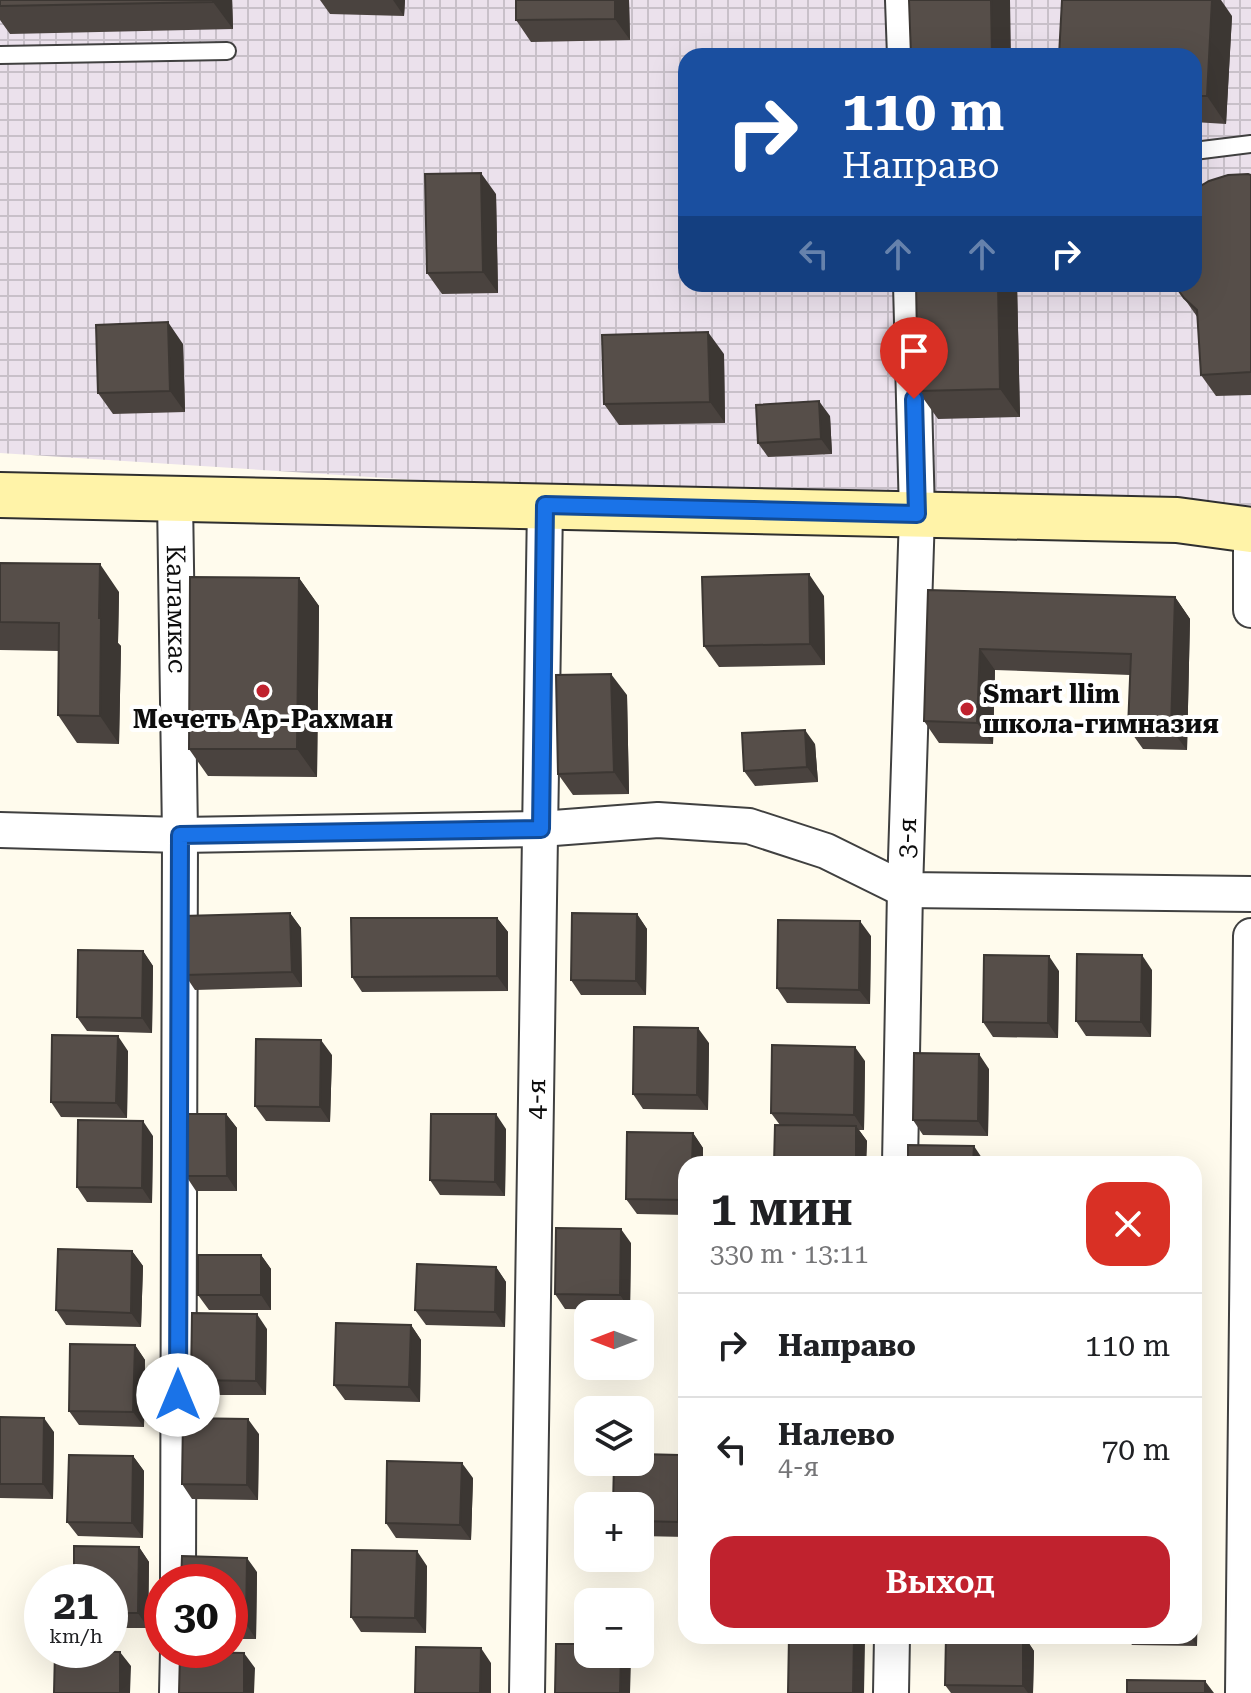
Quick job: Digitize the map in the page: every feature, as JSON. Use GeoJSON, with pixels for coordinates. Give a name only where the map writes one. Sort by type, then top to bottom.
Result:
{"type":"FeatureCollection","features":[{"type":"Feature","properties":{"kind":"street"},"geometry":{"type":"LineString","coordinates":[[903,0],[905,48]]}},
{"type":"Feature","properties":{"kind":"street","name":"3-я"},"geometry":{"type":"LineString","coordinates":[[900,1156],[917,514],[911,292]]}},
{"type":"Feature","properties":{"kind":"street"},"geometry":{"type":"LineString","coordinates":[[0,495],[1177,520],[1251,530],[1251,610]]}},
{"type":"Feature","properties":{"kind":"street","name":"Каламкас"},"geometry":{"type":"LineString","coordinates":[[175,499],[180,835],[178,1564]]}},
{"type":"Feature","properties":{"kind":"street","name":"4-я"},"geometry":{"type":"LineString","coordinates":[[527,1693],[545,505]]}},
{"type":"Feature","properties":{"kind":"street"},"geometry":{"type":"LineString","coordinates":[[0,830],[180,835],[541,829],[658,820],[749,826],[826,851],[905,890],[1251,894]]}},
{"type":"Feature","properties":{"kind":"street"},"geometry":{"type":"LineString","coordinates":[[1243,1693],[1251,936]]}},
{"type":"Feature","properties":{"kind":"street"},"geometry":{"type":"LineString","coordinates":[[891,1693],[892,1644]]}},
{"type":"Feature","properties":{"kind":"street"},"geometry":{"type":"LineString","coordinates":[[177,1693],[178,1668]]}},
{"type":"Feature","properties":{"kind":"lane"},"geometry":{"type":"LineString","coordinates":[[0,55],[227,51]]}},
{"type":"Feature","properties":{"kind":"lane"},"geometry":{"type":"LineString","coordinates":[[1202,150],[1251,144]]}},
{"type":"Feature","properties":{"kind":"shaded area"},"geometry":{"type":"Polygon","coordinates":[[[0,0],[1251,0],[1251,534],[0,453],[0,0]]]}},
{"type":"Feature","properties":{"kind":"building"},"geometry":{"type":"Polygon","coordinates":[[[0,0],[213,0],[213,2],[0,6],[0,0]]]}},
{"type":"Feature","properties":{"kind":"building"},"geometry":{"type":"Polygon","coordinates":[[[516,0],[615,0],[615,19],[516,20],[516,0]]]}},
{"type":"Feature","properties":{"kind":"building"},"geometry":{"type":"Polygon","coordinates":[[[909,0],[991,0],[992,48],[911,48],[909,0]]]}},
{"type":"Feature","properties":{"kind":"building"},"geometry":{"type":"Polygon","coordinates":[[[1062,0],[1212,0],[1207,96],[1202,96],[1202,48],[1059,48],[1062,0]]]}},
{"type":"Feature","properties":{"kind":"building"},"geometry":{"type":"Polygon","coordinates":[[[481,173],[483,272],[427,273],[425,174],[481,173]]]}},
{"type":"Feature","properties":{"kind":"building"},"geometry":{"type":"Polygon","coordinates":[[[1228,175],[1251,175],[1251,372],[1201,375],[1197,310],[1180,292],[1202,292],[1202,185],[1228,175]]]}},
{"type":"Feature","properties":{"kind":"building"},"geometry":{"type":"Polygon","coordinates":[[[916,292],[998,292],[1000,389],[918,391],[916,292]]]}},
{"type":"Feature","properties":{"kind":"building"},"geometry":{"type":"Polygon","coordinates":[[[168,322],[170,391],[98,393],[96,325],[168,322]]]}},
{"type":"Feature","properties":{"kind":"building"},"geometry":{"type":"Polygon","coordinates":[[[708,332],[710,402],[604,404],[602,335],[708,332]]]}},
{"type":"Feature","properties":{"kind":"building"},"geometry":{"type":"Polygon","coordinates":[[[819,401],[821,439],[758,443],[756,405],[819,401]]]}},
{"type":"Feature","properties":{"kind":"building"},"geometry":{"type":"Polygon","coordinates":[[[0,563],[100,564],[100,716],[58,715],[59,623],[0,622],[0,563]]]}},
{"type":"Feature","properties":{"kind":"building"},"geometry":{"type":"Polygon","coordinates":[[[809,574],[810,644],[704,646],[702,577],[809,574]]]}},
{"type":"Feature","properties":{"kind":"building","name":"Мечеть Ар-Рахман"},"geometry":{"type":"Polygon","coordinates":[[[190,577],[299,578],[297,749],[189,749],[190,577]]]}},
{"type":"Feature","properties":{"kind":"building","name":"Smart llim школа-гимназия"},"geometry":{"type":"Polygon","coordinates":[[[928,590],[1175,597],[1171,729],[1128,728],[1131,654],[980,649],[977,723],[924,721],[928,590]]]}},
{"type":"Feature","properties":{"kind":"building"},"geometry":{"type":"Polygon","coordinates":[[[611,674],[614,772],[558,774],[556,675],[611,674]]]}},
{"type":"Feature","properties":{"kind":"building"},"geometry":{"type":"Polygon","coordinates":[[[805,730],[807,767],[744,771],[742,733],[805,730]]]}},
{"type":"Feature","properties":{"kind":"building"},"geometry":{"type":"Polygon","coordinates":[[[290,913],[292,972],[185,975],[183,916],[290,913]]]}},
{"type":"Feature","properties":{"kind":"building"},"geometry":{"type":"Polygon","coordinates":[[[572,913],[637,914],[636,981],[571,980],[572,913]]]}},
{"type":"Feature","properties":{"kind":"building"},"geometry":{"type":"Polygon","coordinates":[[[351,918],[497,918],[497,976],[352,977],[351,918]]]}},
{"type":"Feature","properties":{"kind":"building"},"geometry":{"type":"Polygon","coordinates":[[[778,920],[860,921],[859,990],[777,988],[778,920]]]}},
{"type":"Feature","properties":{"kind":"building"},"geometry":{"type":"Polygon","coordinates":[[[78,950],[143,951],[142,1018],[77,1017],[78,950]]]}},
{"type":"Feature","properties":{"kind":"building"},"geometry":{"type":"Polygon","coordinates":[[[1077,954],[1142,955],[1141,1022],[1076,1021],[1077,954]]]}},
{"type":"Feature","properties":{"kind":"building"},"geometry":{"type":"Polygon","coordinates":[[[984,955],[1049,956],[1048,1023],[983,1022],[984,955]]]}},
{"type":"Feature","properties":{"kind":"building"},"geometry":{"type":"Polygon","coordinates":[[[634,1027],[698,1028],[697,1095],[633,1094],[634,1027]]]}},
{"type":"Feature","properties":{"kind":"building"},"geometry":{"type":"Polygon","coordinates":[[[52,1035],[118,1036],[116,1103],[51,1102],[52,1035]]]}},
{"type":"Feature","properties":{"kind":"building"},"geometry":{"type":"Polygon","coordinates":[[[256,1039],[321,1040],[320,1107],[255,1106],[256,1039]]]}},
{"type":"Feature","properties":{"kind":"building"},"geometry":{"type":"Polygon","coordinates":[[[772,1045],[855,1047],[854,1115],[771,1113],[772,1045]]]}},
{"type":"Feature","properties":{"kind":"building"},"geometry":{"type":"Polygon","coordinates":[[[914,1053],[979,1054],[978,1121],[913,1120],[914,1053]]]}},
{"type":"Feature","properties":{"kind":"building"},"geometry":{"type":"Polygon","coordinates":[[[186,1114],[226,1114],[227,1176],[186,1176],[186,1114]]]}},
{"type":"Feature","properties":{"kind":"building"},"geometry":{"type":"Polygon","coordinates":[[[431,1114],[496,1114],[495,1182],[430,1180],[431,1114]]]}},
{"type":"Feature","properties":{"kind":"building"},"geometry":{"type":"Polygon","coordinates":[[[78,1120],[143,1121],[142,1188],[77,1187],[78,1120]]]}},
{"type":"Feature","properties":{"kind":"building"},"geometry":{"type":"Polygon","coordinates":[[[775,1125],[856,1126],[856,1156],[774,1156],[775,1125]]]}},
{"type":"Feature","properties":{"kind":"building"},"geometry":{"type":"Polygon","coordinates":[[[627,1132],[693,1133],[692,1156],[678,1156],[678,1200],[626,1199],[627,1132]]]}},
{"type":"Feature","properties":{"kind":"building"},"geometry":{"type":"Polygon","coordinates":[[[908,1145],[974,1146],[973,1156],[908,1156],[908,1145]]]}},
{"type":"Feature","properties":{"kind":"building"},"geometry":{"type":"Polygon","coordinates":[[[556,1228],[621,1229],[620,1295],[555,1294],[556,1228]]]}},
{"type":"Feature","properties":{"kind":"building"},"geometry":{"type":"Polygon","coordinates":[[[58,1249],[132,1251],[131,1313],[56,1310],[58,1249]]]}},
{"type":"Feature","properties":{"kind":"building"},"geometry":{"type":"Polygon","coordinates":[[[198,1255],[261,1255],[261,1295],[198,1295],[198,1255]]]}},
{"type":"Feature","properties":{"kind":"building"},"geometry":{"type":"Polygon","coordinates":[[[417,1264],[496,1267],[495,1312],[415,1310],[417,1264]]]}},
{"type":"Feature","properties":{"kind":"building"},"geometry":{"type":"Polygon","coordinates":[[[192,1313],[257,1314],[256,1381],[191,1380],[192,1313]]]}},
{"type":"Feature","properties":{"kind":"building"},"geometry":{"type":"Polygon","coordinates":[[[336,1323],[411,1325],[409,1387],[334,1385],[336,1323]]]}},
{"type":"Feature","properties":{"kind":"building"},"geometry":{"type":"Polygon","coordinates":[[[70,1344],[135,1345],[133,1412],[69,1411],[70,1344]]]}},
{"type":"Feature","properties":{"kind":"building"},"geometry":{"type":"Polygon","coordinates":[[[0,1417],[44,1418],[43,1484],[0,1484],[0,1417]]]}},
{"type":"Feature","properties":{"kind":"building"},"geometry":{"type":"Polygon","coordinates":[[[183,1418],[248,1419],[247,1485],[182,1484],[183,1418]]]}},
{"type":"Feature","properties":{"kind":"building"},"geometry":{"type":"Polygon","coordinates":[[[654,1454],[678,1455],[678,1522],[654,1521],[654,1492],[613,1492],[614,1476],[654,1476],[654,1454]]]}},
{"type":"Feature","properties":{"kind":"building"},"geometry":{"type":"Polygon","coordinates":[[[69,1455],[133,1456],[132,1523],[67,1522],[69,1455]]]}},
{"type":"Feature","properties":{"kind":"building"},"geometry":{"type":"Polygon","coordinates":[[[387,1461],[462,1463],[460,1525],[386,1523],[387,1461]]]}},
{"type":"Feature","properties":{"kind":"building"},"geometry":{"type":"Polygon","coordinates":[[[74,1546],[139,1547],[138,1613],[128,1613],[128,1564],[74,1564],[74,1546]]]}},
{"type":"Feature","properties":{"kind":"building"},"geometry":{"type":"Polygon","coordinates":[[[352,1550],[417,1551],[415,1618],[351,1617],[352,1550]]]}},
{"type":"Feature","properties":{"kind":"building"},"geometry":{"type":"Polygon","coordinates":[[[182,1556],[247,1558],[247,1564],[182,1564],[182,1556]]]}},
{"type":"Feature","properties":{"kind":"building"},"geometry":{"type":"Polygon","coordinates":[[[556,1644],[574,1644],[574,1668],[621,1668],[620,1693],[555,1693],[556,1644]]]}},
{"type":"Feature","properties":{"kind":"building"},"geometry":{"type":"Polygon","coordinates":[[[789,1644],[854,1644],[853,1693],[788,1693],[789,1644]]]}},
{"type":"Feature","properties":{"kind":"building"},"geometry":{"type":"Polygon","coordinates":[[[946,1644],[1023,1644],[1023,1686],[945,1685],[946,1644]]]}},
{"type":"Feature","properties":{"kind":"building"},"geometry":{"type":"Polygon","coordinates":[[[416,1647],[481,1648],[480,1693],[415,1693],[416,1647]]]}},
{"type":"Feature","properties":{"kind":"building"},"geometry":{"type":"Polygon","coordinates":[[[55,1668],[120,1668],[120,1693],[54,1693],[55,1668]]]}},
{"type":"Feature","properties":{"kind":"building"},"geometry":{"type":"Polygon","coordinates":[[[180,1668],[244,1668],[244,1693],[179,1693],[180,1668]]]}},
{"type":"Feature","properties":{"kind":"building"},"geometry":{"type":"Polygon","coordinates":[[[1127,1680],[1205,1681],[1205,1693],[1127,1693],[1127,1680]]]}},
{"type":"Feature","properties":{"kind":"place","name":"Мечеть Ар-Рахман"},"geometry":{"type":"Point","coordinates":[263,691]}},
{"type":"Feature","properties":{"kind":"place","name":"Smart llim школа-гимназия"},"geometry":{"type":"Point","coordinates":[967,709]}},
{"type":"Feature","properties":{"kind":"route"},"geometry":{"type":"LineString","coordinates":[[178,1395],[180,835],[541,829],[545,505],[917,514],[914,399]]}}]}
